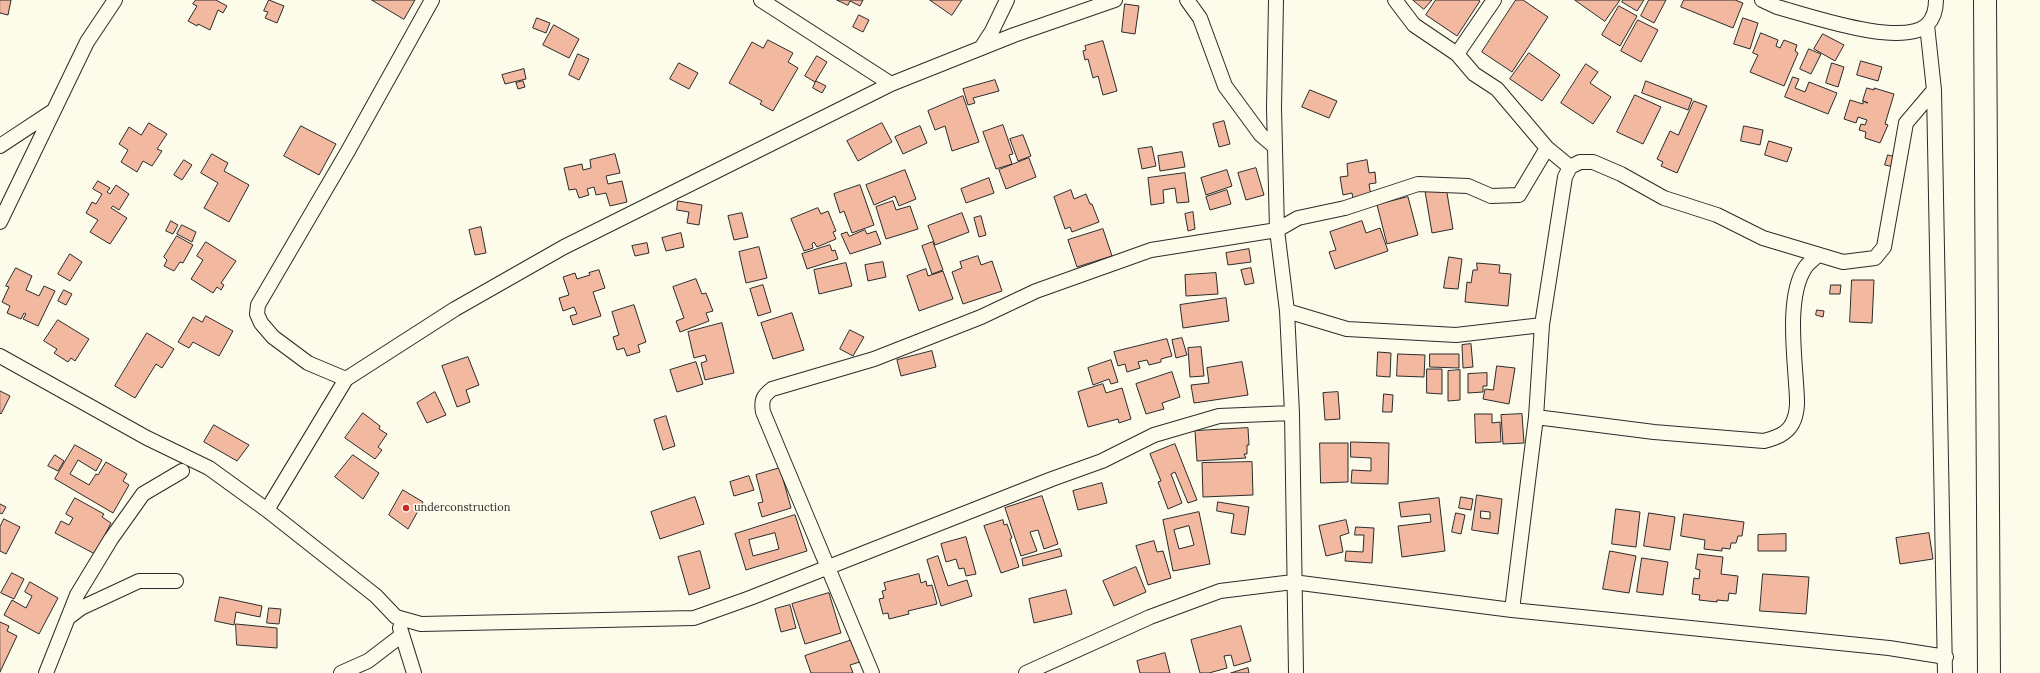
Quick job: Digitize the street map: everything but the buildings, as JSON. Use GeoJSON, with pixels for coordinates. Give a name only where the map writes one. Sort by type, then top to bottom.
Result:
{"type":"FeatureCollection","features":[{"type":"Feature","properties":{"kind":"highway"},"geometry":{"type":"LineString","coordinates":[[1985,0],[1989,673]]}},
{"type":"Feature","properties":{"kind":"street"},"geometry":{"type":"LineString","coordinates":[[0,222],[87,42],[115,0]]}},
{"type":"Feature","properties":{"kind":"street"},"geometry":{"type":"LineString","coordinates":[[346,379],[308,363],[273,337],[257,314],[258,305],[348,152],[432,0]]}},
{"type":"Feature","properties":{"kind":"street"},"geometry":{"type":"LineString","coordinates":[[761,0],[891,84]]}},
{"type":"Feature","properties":{"kind":"street"},"geometry":{"type":"LineString","coordinates":[[981,48],[992,31],[1006,0]]}},
{"type":"Feature","properties":{"kind":"street"},"geometry":{"type":"LineString","coordinates":[[268,510],[346,379],[455,309],[564,247],[891,84],[981,48],[1115,0]]}},
{"type":"Feature","properties":{"kind":"street"},"geometry":{"type":"LineString","coordinates":[[1187,0],[1200,18],[1224,86],[1261,135],[1275,147]]}},
{"type":"Feature","properties":{"kind":"street"},"geometry":{"type":"LineString","coordinates":[[1276,0],[1274,108],[1277,230],[1287,311],[1292,413],[1293,582],[1296,673]]}},
{"type":"Feature","properties":{"kind":"street"},"geometry":{"type":"LineString","coordinates":[[1395,0],[1414,25],[1457,54],[1474,74],[1497,89],[1547,148],[1570,167]]}},
{"type":"Feature","properties":{"kind":"street"},"geometry":{"type":"LineString","coordinates":[[1457,54],[1494,0]]}},
{"type":"Feature","properties":{"kind":"street"},"geometry":{"type":"LineString","coordinates":[[1762,0],[1777,7],[1873,32],[1908,32],[1926,25],[1936,11],[1936,0]]}},
{"type":"Feature","properties":{"kind":"street"},"geometry":{"type":"LineString","coordinates":[[1926,25],[1934,90],[1946,657],[1945,673]]}},
{"type":"Feature","properties":{"kind":"street"},"geometry":{"type":"LineString","coordinates":[[1512,610],[1536,417],[1542,325],[1565,177],[1570,167],[1580,162],[1593,162],[1621,174],[1664,198],[1717,215],[1763,238],[1818,255],[1843,262],[1875,258],[1884,247],[1906,123],[1934,90]]}},
{"type":"Feature","properties":{"kind":"street"},"geometry":{"type":"LineString","coordinates":[[0,146],[53,111]]}},
{"type":"Feature","properties":{"kind":"street"},"geometry":{"type":"LineString","coordinates":[[872,673],[763,412],[761,403],[764,395],[772,389],[874,359],[981,317],[1036,291],[1151,250],[1277,230],[1298,218],[1345,208],[1418,184],[1468,186],[1491,196],[1519,196],[1547,148]]}},
{"type":"Feature","properties":{"kind":"street"},"geometry":{"type":"LineString","coordinates":[[1536,417],[1654,432],[1764,441],[1780,436],[1791,426],[1797,411],[1794,341],[1795,299],[1799,281],[1805,268],[1818,255]]}},
{"type":"Feature","properties":{"kind":"street"},"geometry":{"type":"LineString","coordinates":[[1287,311],[1347,329],[1456,335],[1542,325]]}},
{"type":"Feature","properties":{"kind":"street"},"geometry":{"type":"LineString","coordinates":[[0,356],[147,438],[208,468],[268,510],[376,596],[396,617],[414,673]]}},
{"type":"Feature","properties":{"kind":"street"},"geometry":{"type":"LineString","coordinates":[[396,617],[421,624],[694,618],[750,598],[1102,461],[1154,435],[1219,416],[1292,413]]}},
{"type":"Feature","properties":{"kind":"street"},"geometry":{"type":"LineString","coordinates":[[46,673],[77,595],[111,539],[143,494],[182,471]]}},
{"type":"Feature","properties":{"kind":"street"},"geometry":{"type":"LineString","coordinates":[[69,617],[81,608],[139,581],[176,582]]}},
{"type":"Feature","properties":{"kind":"street"},"geometry":{"type":"LineString","coordinates":[[1026,673],[1150,617],[1220,592],[1293,582],[1512,610],[1889,648],[1946,657]]}},
{"type":"Feature","properties":{"kind":"street"},"geometry":{"type":"LineString","coordinates":[[341,673],[368,661],[402,636]]}},
{"type":"Feature","properties":{"kind":"place","name":"underconstruction"},"geometry":{"type":"Point","coordinates":[406,508]}}]}
